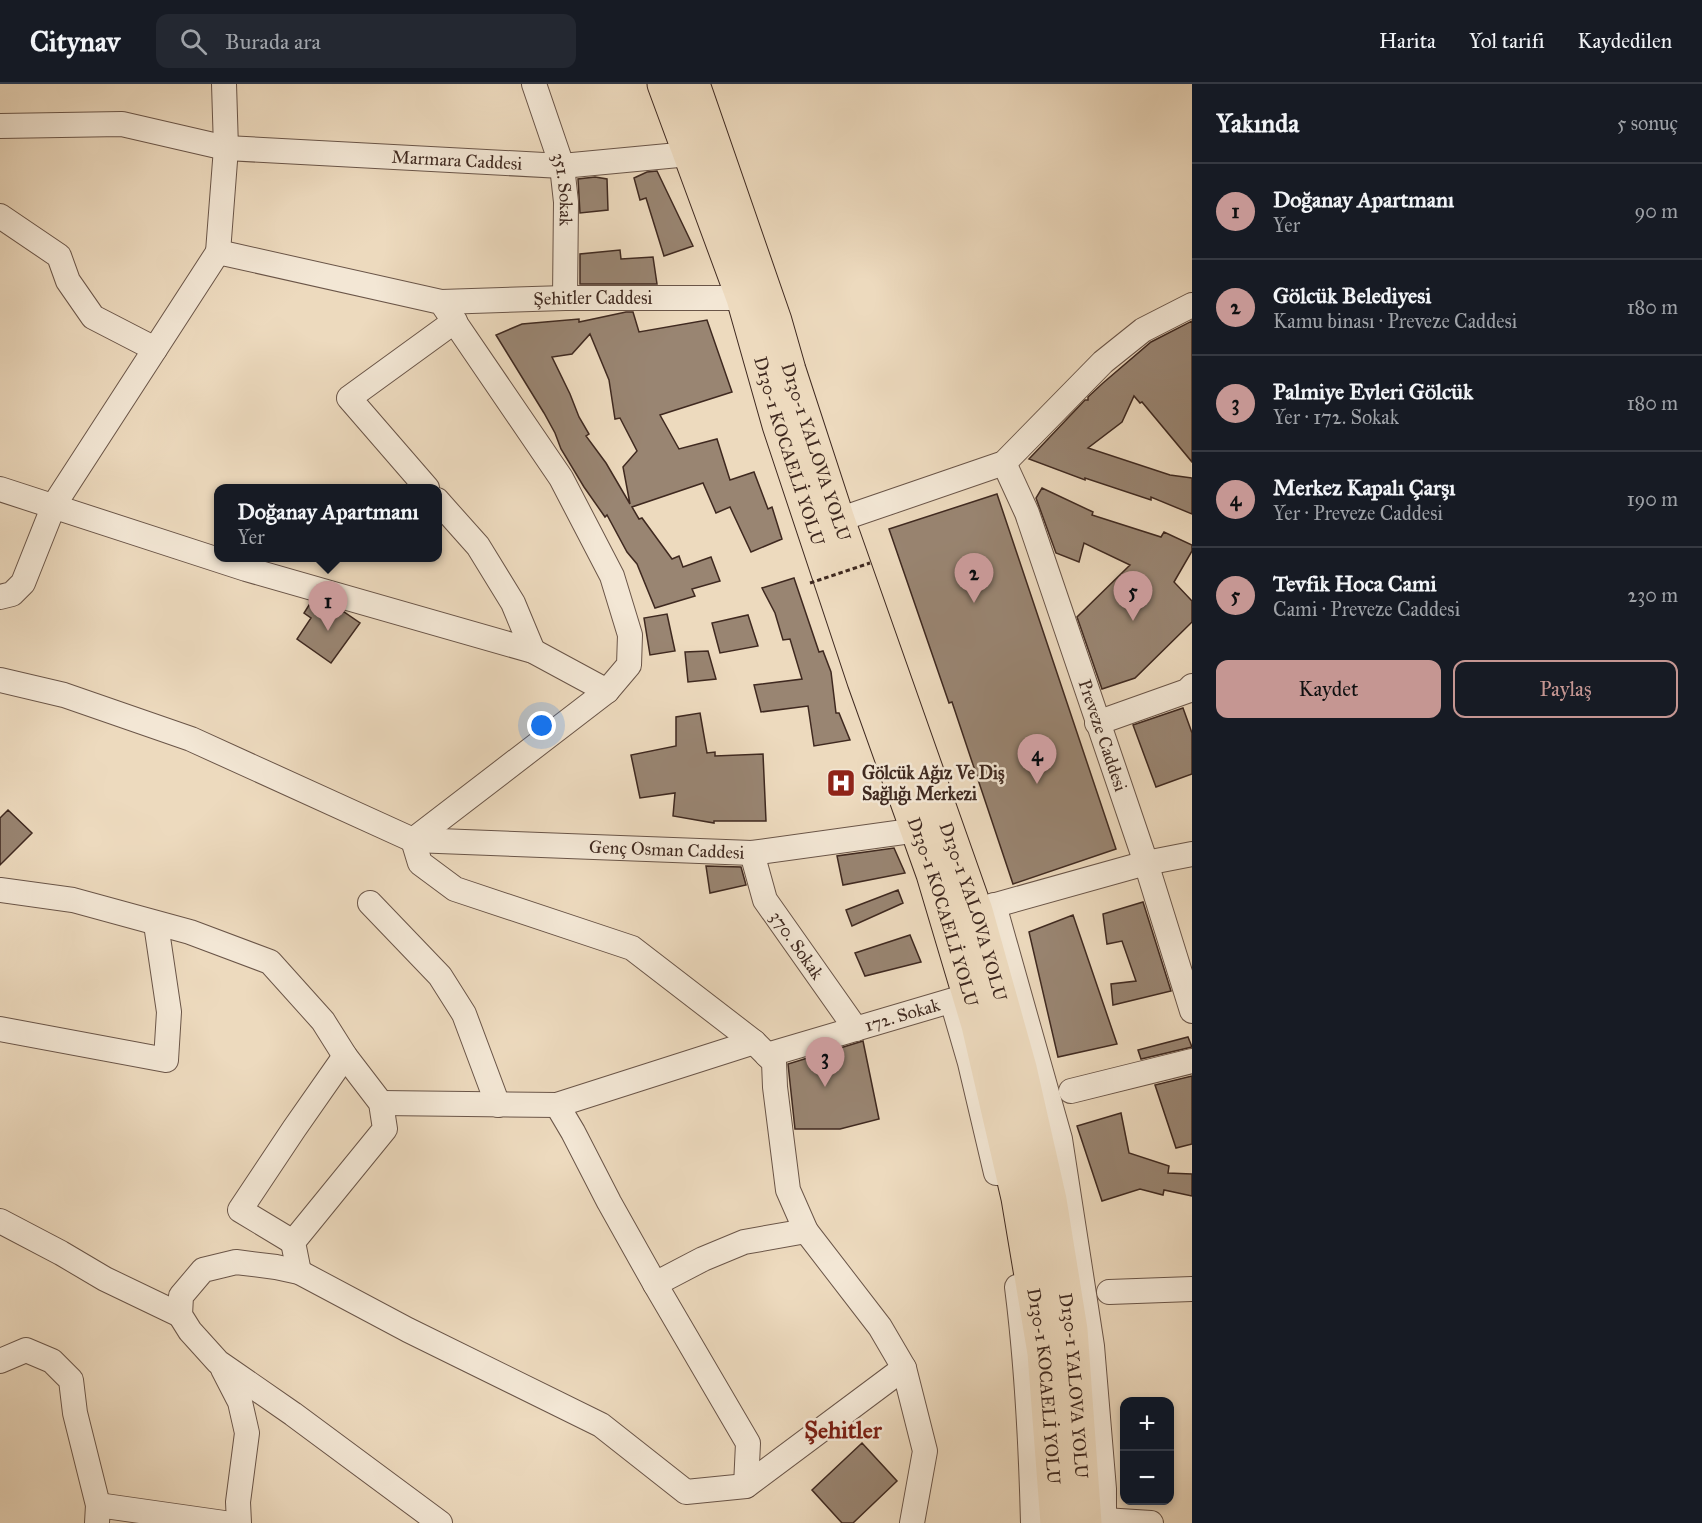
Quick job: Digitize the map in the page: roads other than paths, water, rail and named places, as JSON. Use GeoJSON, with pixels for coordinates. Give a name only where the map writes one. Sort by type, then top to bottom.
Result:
{"type":"FeatureCollection","features":[{"type":"Feature","properties":{"kind":"highway","name":"D130-1 KOCAELİ YOLU"},"geometry":{"type":"LineString","coordinates":[[664,84],[683,155],[743,298],[779,426],[864,681],[933,874],[961,998],[978,1025],[1018,1198],[1044,1353],[1057,1523]]}},
{"type":"Feature","properties":{"kind":"highway","name":"D130-1 YALOVA YOLU"},"geometry":{"type":"LineString","coordinates":[[693,84],[775,321],[799,403],[838,520],[985,908],[1050,1200],[1098,1522]]}},
{"type":"Feature","properties":{"kind":"street"},"geometry":{"type":"LineString","coordinates":[[0,597],[12,594],[23,583],[54,506],[218,252],[226,148],[224,84]]}},
{"type":"Feature","properties":{"kind":"street","name":"351. Sokak"},"geometry":{"type":"LineString","coordinates":[[534,84],[562,166],[566,202],[565,298]]}},
{"type":"Feature","properties":{"kind":"street"},"geometry":{"type":"LineString","coordinates":[[653,84],[683,155]]}},
{"type":"Feature","properties":{"kind":"street","name":"Marmara Caddesi"},"geometry":{"type":"LineString","coordinates":[[0,126],[122,124],[226,148],[562,166],[683,155]]}},
{"type":"Feature","properties":{"kind":"street"},"geometry":{"type":"LineString","coordinates":[[0,216],[58,256],[68,281],[93,317],[155,349]]}},
{"type":"Feature","properties":{"kind":"street","name":"Şehitler Caddesi"},"geometry":{"type":"LineString","coordinates":[[218,252],[448,312],[565,298],[743,298]]}},
{"type":"Feature","properties":{"kind":"street"},"geometry":{"type":"LineString","coordinates":[[838,520],[1004,463],[1103,362],[1143,330],[1192,304]]}},
{"type":"Feature","properties":{"kind":"street"},"geometry":{"type":"LineString","coordinates":[[413,840],[607,691],[629,665],[630,634],[612,576],[561,478],[448,312],[349,398],[424,484]]}},
{"type":"Feature","properties":{"kind":"street","name":"Preveze Caddesi"},"geometry":{"type":"LineString","coordinates":[[1004,463],[1027,513],[1146,863],[1192,1011]]}},
{"type":"Feature","properties":{"kind":"street"},"geometry":{"type":"LineString","coordinates":[[0,489],[214,558]]}},
{"type":"Feature","properties":{"kind":"street"},"geometry":{"type":"LineString","coordinates":[[442,505],[478,546],[513,603],[533,651]]}},
{"type":"Feature","properties":{"kind":"street"},"geometry":{"type":"LineString","coordinates":[[225,562],[533,651],[607,691]]}},
{"type":"Feature","properties":{"kind":"street"},"geometry":{"type":"LineString","coordinates":[[0,680],[64,695],[191,739],[413,840],[420,863],[455,889],[632,948],[761,1048],[774,1062],[788,1190],[806,1231],[880,1327],[904,1368],[925,1451],[912,1523]]}},
{"type":"Feature","properties":{"kind":"street"},"geometry":{"type":"LineString","coordinates":[[1097,723],[1187,691],[1192,686]]}},
{"type":"Feature","properties":{"kind":"street","name":"Genç Osman Caddesi"},"geometry":{"type":"LineString","coordinates":[[413,840],[752,853],[918,830]]}},
{"type":"Feature","properties":{"kind":"street","name":"370. Sokak"},"geometry":{"type":"LineString","coordinates":[[752,853],[765,900],[856,1029]]}},
{"type":"Feature","properties":{"kind":"street"},"geometry":{"type":"LineString","coordinates":[[985,908],[1146,863],[1192,854]]}},
{"type":"Feature","properties":{"kind":"street"},"geometry":{"type":"LineString","coordinates":[[0,890],[73,900],[190,932],[270,962],[323,1021],[345,1056],[381,1103],[385,1129],[293,1242]]}},
{"type":"Feature","properties":{"kind":"street"},"geometry":{"type":"LineString","coordinates":[[369,903],[440,976],[464,1014],[498,1105]]}},
{"type":"Feature","properties":{"kind":"street"},"geometry":{"type":"LineString","coordinates":[[0,1029],[166,1060],[168,1012],[156,924]]}},
{"type":"Feature","properties":{"kind":"street"},"geometry":{"type":"LineString","coordinates":[[961,998],[970,1063],[1001,1192],[1016,1273],[1023,1327],[1033,1523]]}},
{"type":"Feature","properties":{"kind":"street","name":"172. Sokak"},"geometry":{"type":"LineString","coordinates":[[381,1103],[557,1105],[761,1048],[856,1029],[961,998]]}},
{"type":"Feature","properties":{"kind":"street"},"geometry":{"type":"LineString","coordinates":[[299,1272],[293,1242],[240,1210],[345,1056]]}},
{"type":"Feature","properties":{"kind":"street"},"geometry":{"type":"LineString","coordinates":[[1071,1091],[1192,1061]]}},
{"type":"Feature","properties":{"kind":"street"},"geometry":{"type":"LineString","coordinates":[[557,1105],[655,1284],[748,1443],[746,1486]]}},
{"type":"Feature","properties":{"kind":"street"},"geometry":{"type":"LineString","coordinates":[[0,1221],[61,1253],[105,1280],[180,1316],[190,1331],[218,1362],[293,1414],[440,1523]]}},
{"type":"Feature","properties":{"kind":"street"},"geometry":{"type":"LineString","coordinates":[[655,1284],[744,1242],[806,1231]]}},
{"type":"Feature","properties":{"kind":"street"},"geometry":{"type":"LineString","coordinates":[[180,1316],[181,1296],[203,1270],[236,1262],[299,1272],[408,1330],[601,1425],[686,1492],[746,1486],[904,1368]]}},
{"type":"Feature","properties":{"kind":"street"},"geometry":{"type":"LineString","coordinates":[[1109,1292],[1192,1289]]}},
{"type":"Feature","properties":{"kind":"street"},"geometry":{"type":"LineString","coordinates":[[0,1361],[26,1350],[52,1360],[71,1380],[75,1413],[97,1514],[224,1523]]}},
{"type":"Feature","properties":{"kind":"street"},"geometry":{"type":"LineString","coordinates":[[218,1362],[240,1402],[246,1433],[238,1502],[239,1523]]}},
{"type":"Feature","properties":{"kind":"street"},"geometry":{"type":"LineString","coordinates":[[1098,1522],[1150,1523]]}},
{"type":"Feature","properties":{"kind":"place","name":"Gölcük Belediyesi"},"geometry":{"type":"Point","coordinates":[974,603]}},
{"type":"Feature","properties":{"kind":"place","name":"Tevfik Hoca Cami"},"geometry":{"type":"Point","coordinates":[1133,621]}},
{"type":"Feature","properties":{"kind":"place","name":"Doğanay Apartmanı"},"geometry":{"type":"Point","coordinates":[328,631]}},
{"type":"Feature","properties":{"kind":"place","name":"Gölcük Ağız Ve Diş Sağlığı Merkezi"},"geometry":{"type":"Point","coordinates":[841,783]}},
{"type":"Feature","properties":{"kind":"place","name":"Merkez Kapalı Çarşı"},"geometry":{"type":"Point","coordinates":[1037,784]}},
{"type":"Feature","properties":{"kind":"place","name":"Palmiye Evleri Gölcük"},"geometry":{"type":"Point","coordinates":[825,1087]}},
{"type":"Feature","properties":{"kind":"district","name":"Şehitler"},"geometry":{"type":"Point","coordinates":[843,1430]}}]}
